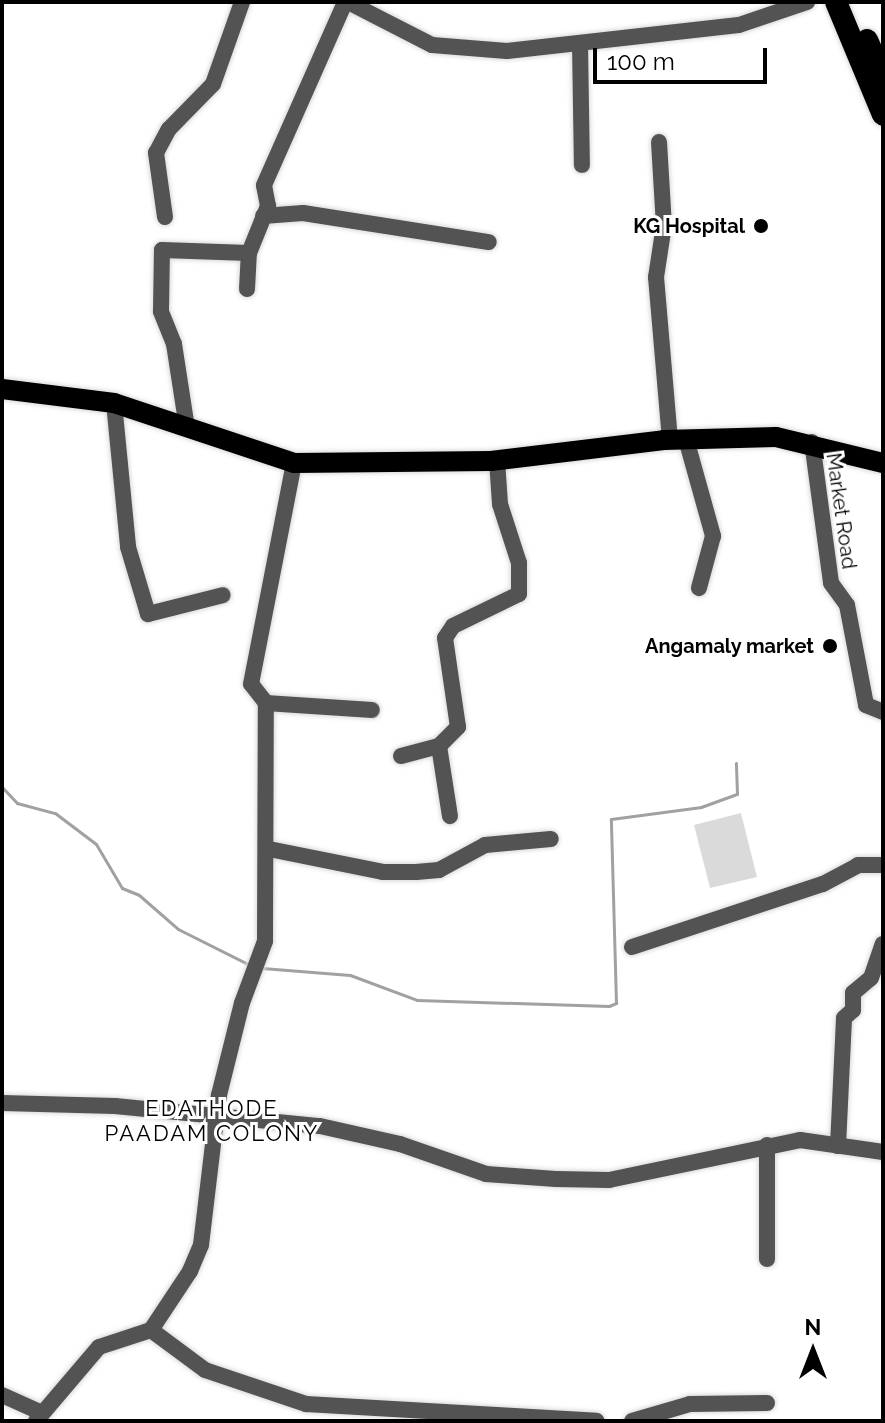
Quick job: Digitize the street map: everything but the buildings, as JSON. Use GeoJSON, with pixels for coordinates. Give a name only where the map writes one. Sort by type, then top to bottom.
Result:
{"type":"FeatureCollection","features":[{"type":"Feature","properties":{"kind":"highway"},"geometry":{"type":"LineString","coordinates":[[836,2],[883,115]]}},
{"type":"Feature","properties":{"kind":"highway"},"geometry":{"type":"LineString","coordinates":[[852,2],[883,76]]}},
{"type":"Feature","properties":{"kind":"main road"},"geometry":{"type":"LineString","coordinates":[[2,389],[114,403],[294,463],[497,460],[678,439],[812,442],[883,463]]}},
{"type":"Feature","properties":{"kind":"street"},"geometry":{"type":"LineString","coordinates":[[165,217],[156,153],[169,129],[213,84],[242,2]]}},
{"type":"Feature","properties":{"kind":"street"},"geometry":{"type":"LineString","coordinates":[[247,289],[249,253],[268,206],[264,185],[293,114],[318,73],[347,2],[432,45],[507,51],[748,23],[807,2]]}},
{"type":"Feature","properties":{"kind":"street"},"geometry":{"type":"LineString","coordinates":[[580,43],[582,165]]}},
{"type":"Feature","properties":{"kind":"street"},"geometry":{"type":"LineString","coordinates":[[659,142],[664,225],[656,277],[678,439],[713,536],[699,588]]}},
{"type":"Feature","properties":{"kind":"street"},"geometry":{"type":"LineString","coordinates":[[263,216],[303,213],[489,242]]}},
{"type":"Feature","properties":{"kind":"street"},"geometry":{"type":"LineString","coordinates":[[187,428],[174,344],[161,311],[162,250],[249,253]]}},
{"type":"Feature","properties":{"kind":"street"},"geometry":{"type":"LineString","coordinates":[[114,403],[128,547],[148,614],[223,595]]}},
{"type":"Feature","properties":{"kind":"street","name":"Market Road"},"geometry":{"type":"LineString","coordinates":[[812,442],[831,583],[847,605],[866,705],[883,712]]}},
{"type":"Feature","properties":{"kind":"street"},"geometry":{"type":"LineString","coordinates":[[401,756],[439,746],[458,727],[445,638],[453,626],[519,594],[519,563],[500,504],[497,460]]}},
{"type":"Feature","properties":{"kind":"street"},"geometry":{"type":"LineString","coordinates":[[2,1395],[39,1417],[99,1347],[151,1330],[190,1271],[201,1245],[217,1118],[242,1003],[265,941],[269,849],[266,703],[251,684],[294,463]]}},
{"type":"Feature","properties":{"kind":"street"},"geometry":{"type":"LineString","coordinates":[[266,703],[372,710]]}},
{"type":"Feature","properties":{"kind":"street"},"geometry":{"type":"LineString","coordinates":[[439,746],[450,816]]}},
{"type":"Feature","properties":{"kind":"street"},"geometry":{"type":"LineString","coordinates":[[269,849],[383,872],[416,872],[439,870],[485,845],[551,839]]}},
{"type":"Feature","properties":{"kind":"street"},"geometry":{"type":"LineString","coordinates":[[632,947],[823,884],[858,865],[883,865]]}},
{"type":"Feature","properties":{"kind":"street"},"geometry":{"type":"LineString","coordinates":[[838,1146],[844,1018],[853,1010],[853,993],[871,978],[883,944]]}},
{"type":"Feature","properties":{"kind":"street"},"geometry":{"type":"LineString","coordinates":[[2,1103],[115,1106],[320,1126],[400,1144],[486,1174],[556,1179],[609,1180],[800,1140],[883,1152]]}},
{"type":"Feature","properties":{"kind":"street"},"geometry":{"type":"LineString","coordinates":[[767,1145],[767,1259]]}},
{"type":"Feature","properties":{"kind":"street"},"geometry":{"type":"LineString","coordinates":[[151,1330],[205,1370],[306,1404],[597,1421]]}},
{"type":"Feature","properties":{"kind":"street"},"geometry":{"type":"LineString","coordinates":[[632,1421],[690,1404],[767,1403]]}},
{"type":"Feature","properties":{"kind":"shaded area"},"geometry":{"type":"Polygon","coordinates":[[[741,813],[757,877],[710,888],[694,825],[741,813]]]}},
{"type":"Feature","properties":{"kind":"waterway"},"geometry":{"type":"LineString","coordinates":[[262,968],[350,975],[417,1000],[609,1006],[616,1003],[611,819],[701,807],[737,794],[736,763]]}},
{"type":"Feature","properties":{"kind":"waterway"},"geometry":{"type":"LineString","coordinates":[[2,787],[17,803],[55,813],[96,844],[122,888],[139,895],[178,929],[250,965]]}},
{"type":"Feature","properties":{"kind":"place","name":"KG Hospital"},"geometry":{"type":"Point","coordinates":[761,226]}},
{"type":"Feature","properties":{"kind":"place","name":"Angamaly market"},"geometry":{"type":"Point","coordinates":[830,646]}},
{"type":"Feature","properties":{"kind":"district","name":"EDATHODE PAADAM COLONY"},"geometry":{"type":"Point","coordinates":[212,1120]}}]}
